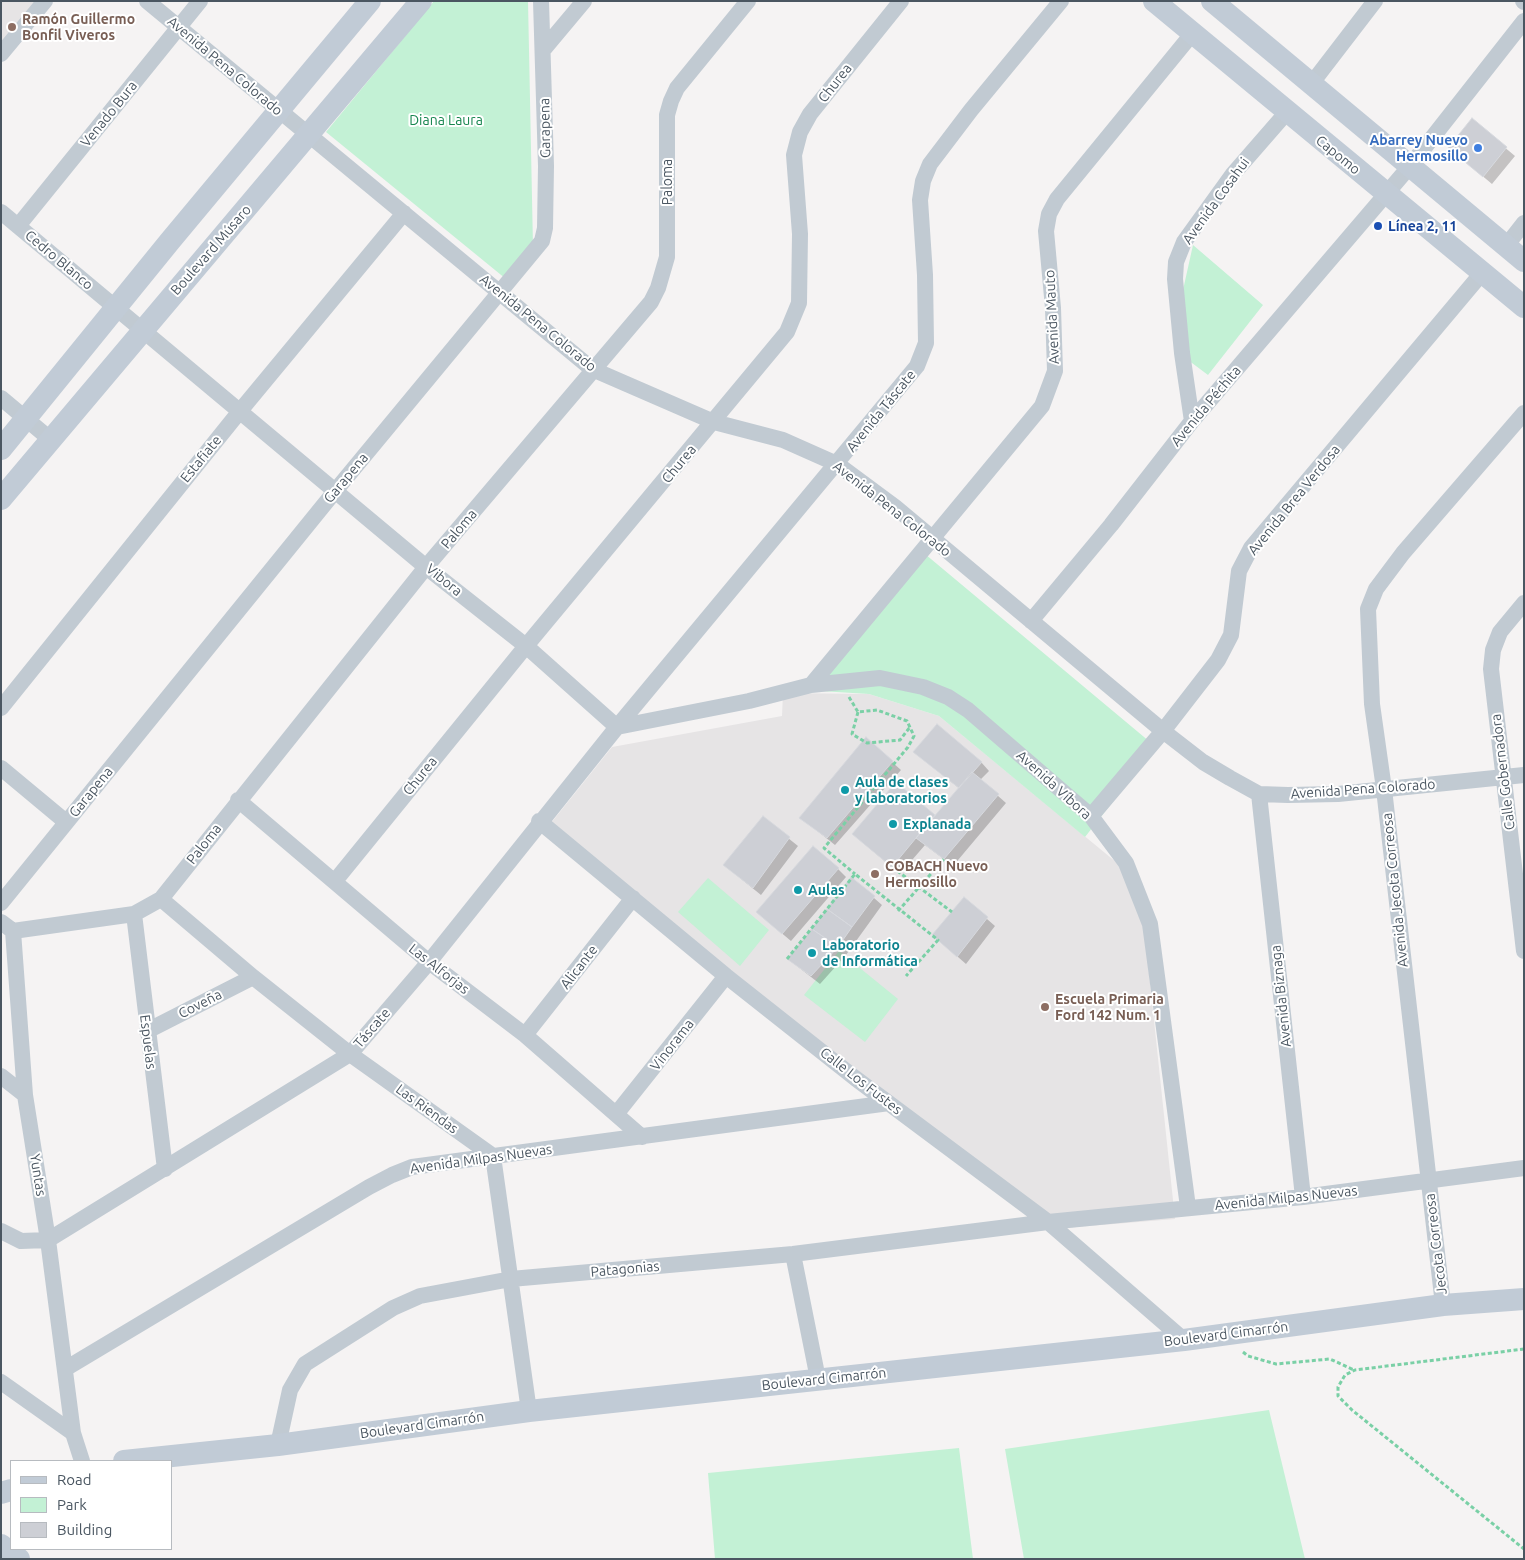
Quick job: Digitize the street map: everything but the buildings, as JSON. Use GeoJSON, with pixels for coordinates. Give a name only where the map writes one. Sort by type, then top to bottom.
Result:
{"type":"FeatureCollection","features":[{"type":"Feature","properties":{"kind":"street"},"geometry":{"type":"LineString","coordinates":[[1,54],[45,1]]}},
{"type":"Feature","properties":{"kind":"street","name":"Avenida Pena Colorado"},"geometry":{"type":"LineString","coordinates":[[148,1],[279,112],[592,369],[714,422],[783,440],[837,464],[933,539],[1163,731],[1203,762],[1259,794],[1328,794],[1524,775]]}},
{"type":"Feature","properties":{"kind":"street","name":"Venado Bura"},"geometry":{"type":"LineString","coordinates":[[18,226],[200,1]]}},
{"type":"Feature","properties":{"kind":"street"},"geometry":{"type":"LineString","coordinates":[[1,449],[170,241],[370,1]]}},
{"type":"Feature","properties":{"kind":"street","name":"Boulevard Músaro"},"geometry":{"type":"LineString","coordinates":[[1,499],[421,1]]}},
{"type":"Feature","properties":{"kind":"street","name":"Garapena"},"geometry":{"type":"LineString","coordinates":[[1,903],[336,490],[542,241],[545,228],[542,1]]}},
{"type":"Feature","properties":{"kind":"street"},"geometry":{"type":"LineString","coordinates":[[543,50],[584,1]]}},
{"type":"Feature","properties":{"kind":"street","name":"Paloma"},"geometry":{"type":"LineString","coordinates":[[7,927],[134,914],[161,899],[238,800],[426,567],[592,369],[651,302],[664,274],[667,257],[667,114],[670,101],[677,88],[748,1]]}},
{"type":"Feature","properties":{"kind":"street","name":"Churea"},"geometry":{"type":"LineString","coordinates":[[335,881],[526,646],[787,332],[799,304],[800,234],[794,155],[800,132],[810,114],[901,1]]}},
{"type":"Feature","properties":{"kind":"street","name":"Avenida Táscate"},"geometry":{"type":"LineString","coordinates":[[616,727],[910,376],[923,356],[926,344],[925,276],[920,200],[923,181],[930,164],[971,110],[1061,1]]}},
{"type":"Feature","properties":{"kind":"street","name":"Capomo"},"geometry":{"type":"LineString","coordinates":[[1154,1],[1524,306]]}},
{"type":"Feature","properties":{"kind":"street"},"geometry":{"type":"LineString","coordinates":[[1312,83],[1376,1]]}},
{"type":"Feature","properties":{"kind":"street"},"geometry":{"type":"LineString","coordinates":[[1216,3],[1524,261]]}},
{"type":"Feature","properties":{"kind":"street","name":"Avenida Péchita"},"geometry":{"type":"LineString","coordinates":[[1032,621],[1111,525],[1192,421],[1410,166],[1524,20]]}},
{"type":"Feature","properties":{"kind":"street","name":"Avenida Mauto"},"geometry":{"type":"LineString","coordinates":[[811,685],[1042,406],[1055,372],[1053,308],[1046,231],[1049,214],[1057,199],[1192,34]]}},
{"type":"Feature","properties":{"kind":"street","name":"Avenida Cosahui"},"geometry":{"type":"LineString","coordinates":[[1192,421],[1182,353],[1175,279],[1176,262],[1184,242],[1233,174],[1287,112]]}},
{"type":"Feature","properties":{"kind":"street","name":"Cedro Blanco"},"geometry":{"type":"LineString","coordinates":[[1,212],[116,308]]}},
{"type":"Feature","properties":{"kind":"street","name":"Estafiate"},"geometry":{"type":"LineString","coordinates":[[1,708],[240,411],[404,213]]}},
{"type":"Feature","properties":{"kind":"street"},"geometry":{"type":"LineString","coordinates":[[1506,246],[1524,223]]}},
{"type":"Feature","properties":{"kind":"street","name":"Avenida Brea Verdosa"},"geometry":{"type":"LineString","coordinates":[[1091,816],[1163,731],[1218,660],[1232,635],[1238,571],[1251,548],[1482,273]]}},
{"type":"Feature","properties":{"kind":"street","name":"Vibora"},"geometry":{"type":"LineString","coordinates":[[116,308],[426,567],[526,646],[616,727]]}},
{"type":"Feature","properties":{"kind":"street"},"geometry":{"type":"LineString","coordinates":[[1,398],[50,439]]}},
{"type":"Feature","properties":{"kind":"street","name":"Avenida Jecota Correosa"},"geometry":{"type":"LineString","coordinates":[[1428,1182],[1384,789],[1372,704],[1367,624],[1368,609],[1376,589],[1403,554],[1524,413]]}},
{"type":"Feature","properties":{"kind":"street","name":"Calle Gobernadora"},"geometry":{"type":"LineString","coordinates":[[1524,603],[1500,632],[1491,669],[1524,950]]}},
{"type":"Feature","properties":{"kind":"street","name":"Avenida Víbora"},"geometry":{"type":"LineString","coordinates":[[811,685],[880,678],[923,688],[948,697],[968,710],[1091,816],[1126,863],[1150,924],[1188,1207]]}},
{"type":"Feature","properties":{"kind":"street"},"geometry":{"type":"LineString","coordinates":[[616,727],[749,701],[811,685]]}},
{"type":"Feature","properties":{"kind":"street","name":"Táscate"},"geometry":{"type":"LineString","coordinates":[[48,1240],[350,1054],[429,962],[539,821],[616,727]]}},
{"type":"Feature","properties":{"kind":"street"},"geometry":{"type":"LineString","coordinates":[[1,768],[66,822]]}},
{"type":"Feature","properties":{"kind":"street","name":"Avenida Biznaga"},"geometry":{"type":"LineString","coordinates":[[1259,794],[1303,1197]]}},
{"type":"Feature","properties":{"kind":"street","name":"Las Alforjas"},"geometry":{"type":"LineString","coordinates":[[238,800],[429,962],[525,1035],[617,1113],[642,1137]]}},
{"type":"Feature","properties":{"kind":"street","name":"Calle Los Fustes"},"geometry":{"type":"LineString","coordinates":[[539,821],[726,976],[889,1103],[1048,1222],[1184,1340]]}},
{"type":"Feature","properties":{"kind":"street","name":"Alicante"},"geometry":{"type":"LineString","coordinates":[[525,1035],[633,898]]}},
{"type":"Feature","properties":{"kind":"street","name":"Las Riendas"},"geometry":{"type":"LineString","coordinates":[[161,899],[252,977],[350,1054],[493,1156]]}},
{"type":"Feature","properties":{"kind":"street","name":"Espuelas"},"geometry":{"type":"LineString","coordinates":[[134,914],[146,1031],[165,1169]]}},
{"type":"Feature","properties":{"kind":"street","name":"Yuntas"},"geometry":{"type":"LineString","coordinates":[[7,927],[25,1095],[48,1240],[72,1433],[82,1460]]}},
{"type":"Feature","properties":{"kind":"street","name":"Vinorama"},"geometry":{"type":"LineString","coordinates":[[617,1113],[726,976]]}},
{"type":"Feature","properties":{"kind":"street","name":"Coveña"},"geometry":{"type":"LineString","coordinates":[[146,1031],[252,977]]}},
{"type":"Feature","properties":{"kind":"street"},"geometry":{"type":"LineString","coordinates":[[1,1076],[25,1095]]}},
{"type":"Feature","properties":{"kind":"street","name":"Avenida Milpas Nuevas"},"geometry":{"type":"LineString","coordinates":[[65,1369],[392,1174],[412,1167],[889,1103]]}},
{"type":"Feature","properties":{"kind":"street"},"geometry":{"type":"LineString","coordinates":[[493,1156],[529,1411]]}},
{"type":"Feature","properties":{"kind":"street","name":"Avenida Milpas Nuevas"},"geometry":{"type":"LineString","coordinates":[[1048,1222],[1303,1197],[1524,1168]]}},
{"type":"Feature","properties":{"kind":"street","name":"Jecota Correosa"},"geometry":{"type":"LineString","coordinates":[[1428,1182],[1443,1306]]}},
{"type":"Feature","properties":{"kind":"street","name":"Patagonias"},"geometry":{"type":"LineString","coordinates":[[278,1444],[290,1390],[305,1364],[393,1308],[420,1296],[511,1279],[793,1254],[1048,1222]]}},
{"type":"Feature","properties":{"kind":"street"},"geometry":{"type":"LineString","coordinates":[[1,1230],[21,1241],[48,1240]]}},
{"type":"Feature","properties":{"kind":"street"},"geometry":{"type":"LineString","coordinates":[[793,1254],[818,1380]]}},
{"type":"Feature","properties":{"kind":"street","name":"Boulevard Cimarrón"},"geometry":{"type":"LineString","coordinates":[[133,1460],[278,1444],[529,1411],[1184,1340],[1443,1306],[1524,1299]]}},
{"type":"Feature","properties":{"kind":"street"},"geometry":{"type":"LineString","coordinates":[[1,1382],[72,1433]]}},
{"type":"Feature","properties":{"kind":"street"},"geometry":{"type":"LineString","coordinates":[[1,1545],[19,1559]]}},
{"type":"Feature","properties":{"kind":"path"},"geometry":{"type":"LineString","coordinates":[[841,682],[858,712],[852,734],[867,742],[900,740],[910,727]]}},
{"type":"Feature","properties":{"kind":"path"},"geometry":{"type":"LineString","coordinates":[[858,712],[877,710],[907,721],[914,736],[908,747],[824,848],[898,911],[938,940],[906,976]]}},
{"type":"Feature","properties":{"kind":"path"},"geometry":{"type":"LineString","coordinates":[[898,911],[944,859]]}},
{"type":"Feature","properties":{"kind":"path"},"geometry":{"type":"LineString","coordinates":[[892,867],[952,912]]}},
{"type":"Feature","properties":{"kind":"path"},"geometry":{"type":"LineString","coordinates":[[787,959],[855,874]]}},
{"type":"Feature","properties":{"kind":"path"},"geometry":{"type":"LineString","coordinates":[[1221,1335],[1248,1356],[1276,1364],[1330,1359],[1354,1370]]}},
{"type":"Feature","properties":{"kind":"path"},"geometry":{"type":"LineString","coordinates":[[1524,1349],[1354,1370],[1345,1375],[1338,1387],[1338,1396],[1352,1410],[1524,1549]]}},
{"type":"Feature","properties":{"kind":"shaded area","name":"Ramón Guillermo Bonfil Viveros"},"geometry":{"type":"Polygon","coordinates":[[[1,1],[43,1],[1,52],[1,1]]]}},
{"type":"Feature","properties":{"kind":"shaded area"},"geometry":{"type":"Polygon","coordinates":[[[783,693],[869,694],[939,716],[1122,867],[1144,926],[1175,1219],[1065,1228],[872,1088],[547,828],[612,747],[782,716],[783,693]]]}},
{"type":"Feature","properties":{"kind":"green space","name":"Diana Laura"},"geometry":{"type":"Polygon","coordinates":[[[434,1],[528,1],[533,247],[506,279],[326,132],[434,1]]]}},
{"type":"Feature","properties":{"kind":"green space"},"geometry":{"type":"Polygon","coordinates":[[[1193,245],[1263,305],[1208,375],[1188,360],[1181,299],[1193,245]]]}},
{"type":"Feature","properties":{"kind":"green space"},"geometry":{"type":"Polygon","coordinates":[[[925,554],[1156,747],[1085,837],[939,716],[869,694],[804,690],[925,554]]]}},
{"type":"Feature","properties":{"kind":"green space"},"geometry":{"type":"Polygon","coordinates":[[[708,878],[769,930],[740,966],[678,912],[708,878]]]}},
{"type":"Feature","properties":{"kind":"green space"},"geometry":{"type":"Polygon","coordinates":[[[839,951],[898,999],[865,1042],[804,995],[839,951]]]}},
{"type":"Feature","properties":{"kind":"green space"},"geometry":{"type":"Polygon","coordinates":[[[1269,1410],[1305,1559],[1024,1559],[1005,1449],[1269,1410]]]}},
{"type":"Feature","properties":{"kind":"green space"},"geometry":{"type":"Polygon","coordinates":[[[959,1448],[973,1559],[715,1559],[708,1473],[959,1448]]]}},
{"type":"Feature","properties":{"kind":"place","name":"Ramón Guillermo Bonfil Viveros"},"geometry":{"type":"Point","coordinates":[12,27]}},
{"type":"Feature","properties":{"kind":"place","name":"Abarrey Nuevo Hermosillo"},"geometry":{"type":"Point","coordinates":[1478,148]}},
{"type":"Feature","properties":{"kind":"place","name":"Línea 2, 11"},"geometry":{"type":"Point","coordinates":[1378,226]}},
{"type":"Feature","properties":{"kind":"place","name":"Aula de clases y laboratorios"},"geometry":{"type":"Point","coordinates":[845,790]}},
{"type":"Feature","properties":{"kind":"place","name":"Explanada"},"geometry":{"type":"Point","coordinates":[893,824]}},
{"type":"Feature","properties":{"kind":"place","name":"COBACH Nuevo Hermosillo"},"geometry":{"type":"Point","coordinates":[875,874]}},
{"type":"Feature","properties":{"kind":"place","name":"Aulas"},"geometry":{"type":"Point","coordinates":[798,890]}},
{"type":"Feature","properties":{"kind":"place","name":"Laboratorio de Informática"},"geometry":{"type":"Point","coordinates":[812,953]}},
{"type":"Feature","properties":{"kind":"place","name":"Escuela Primaria Ford 142 Num. 1"},"geometry":{"type":"Point","coordinates":[1045,1007]}}]}
